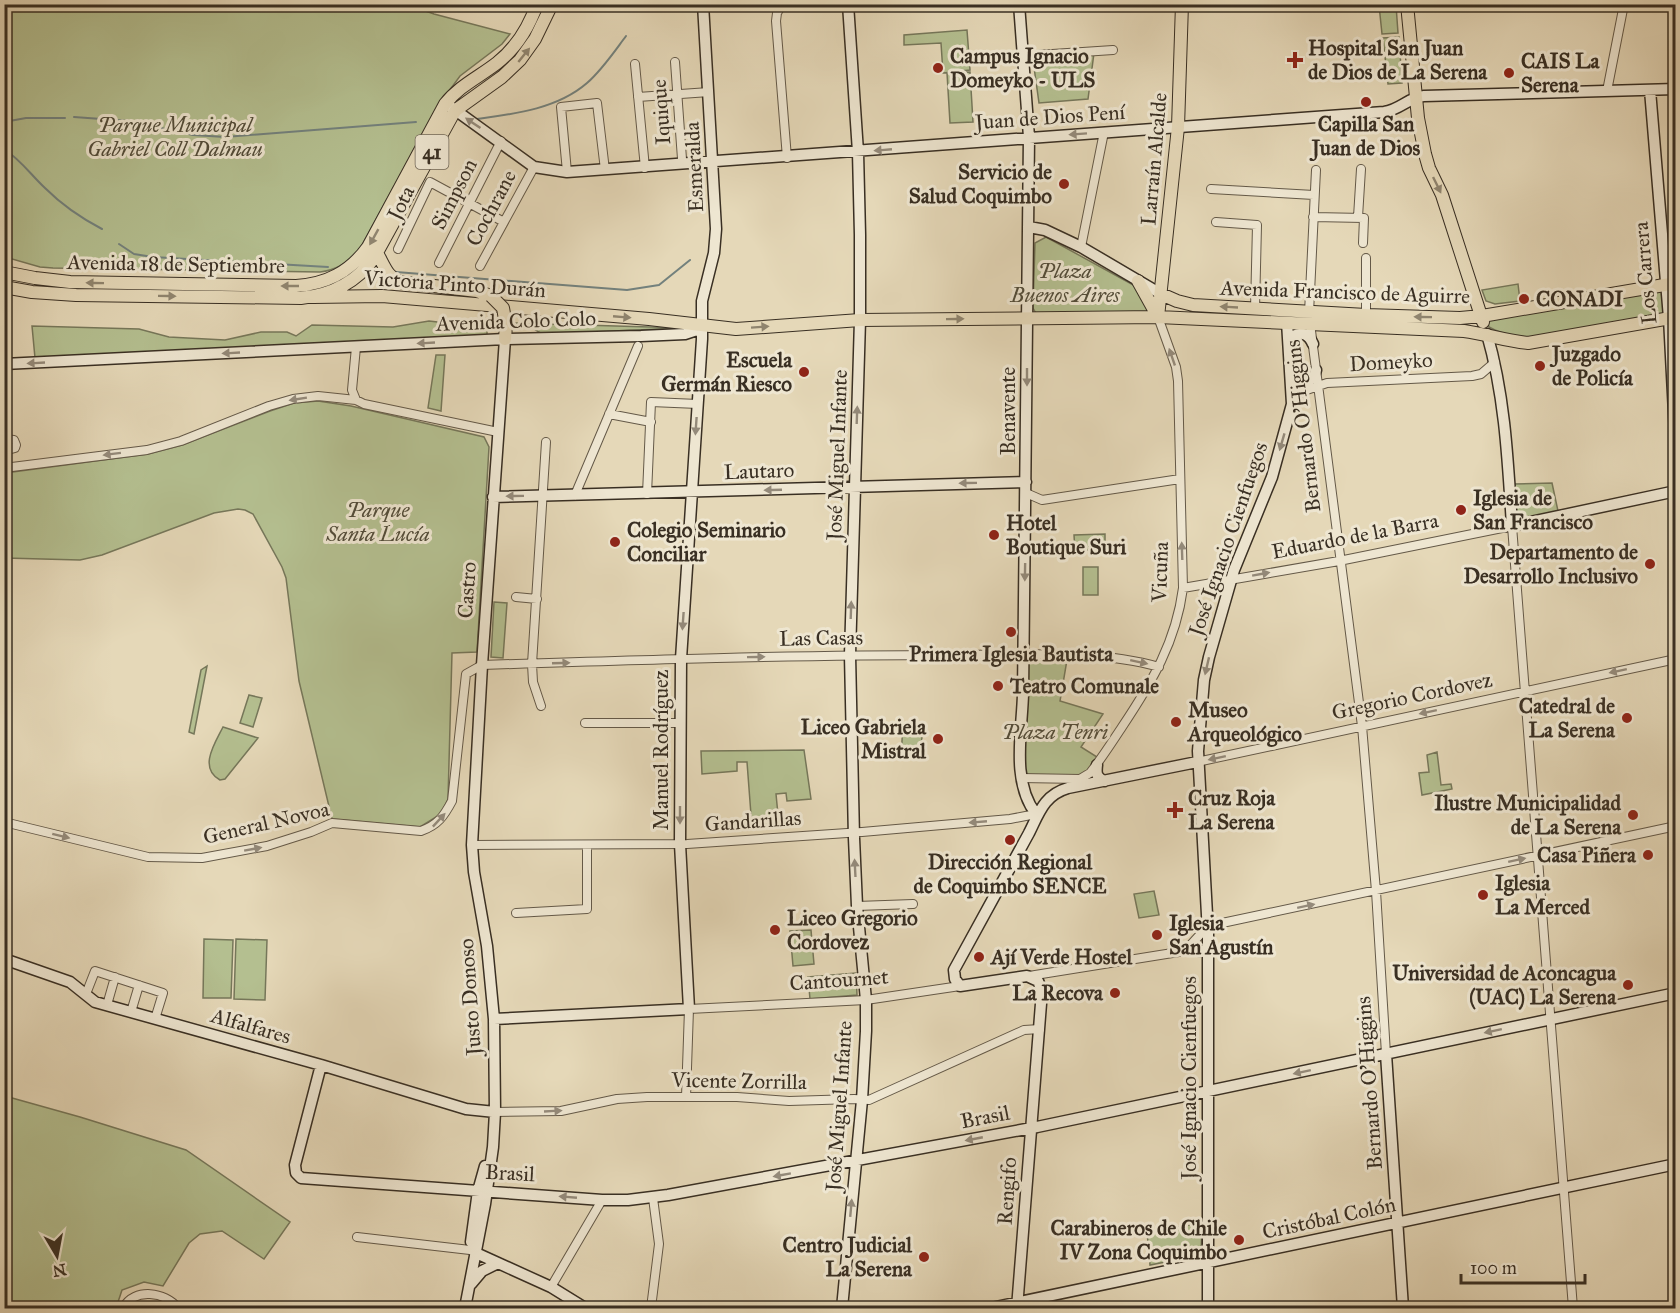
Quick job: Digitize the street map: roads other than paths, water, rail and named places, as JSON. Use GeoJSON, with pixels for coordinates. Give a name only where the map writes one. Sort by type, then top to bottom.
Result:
{"type":"FeatureCollection","features":[{"type":"Feature","properties":{"kind":"main road","name":"41"},"geometry":{"type":"LineString","coordinates":[[313,297],[335,291],[352,281],[366,268],[377,253],[460,88],[499,62],[509,52],[525,30],[537,4]]}},
{"type":"Feature","properties":{"kind":"main road","name":"41"},"geometry":{"type":"LineString","coordinates":[[451,107],[502,77],[520,60],[539,32],[552,4]]}},
{"type":"Feature","properties":{"kind":"main road","name":"Larraín Alcalde"},"geometry":{"type":"LineString","coordinates":[[1158,316],[1178,127],[1182,4]]}},
{"type":"Feature","properties":{"kind":"main road"},"geometry":{"type":"LineString","coordinates":[[1407,4],[1415,97],[1425,154],[1442,195],[1487,334]]}},
{"type":"Feature","properties":{"kind":"main road","name":"Avenida 18 de Septiembre"},"geometry":{"type":"LineString","coordinates":[[4,272],[35,279],[70,282],[296,286],[320,283],[345,271],[362,255],[451,107]]}},
{"type":"Feature","properties":{"kind":"main road"},"geometry":{"type":"LineString","coordinates":[[377,253],[393,279],[477,291],[490,296],[503,308],[506,325],[505,339]]}},
{"type":"Feature","properties":{"kind":"main road"},"geometry":{"type":"LineString","coordinates":[[1138,281],[1158,316]]}},
{"type":"Feature","properties":{"kind":"main road","name":"Avenida Francisco de Aguirre"},"geometry":{"type":"LineString","coordinates":[[1306,316],[1460,318],[1671,284]]}},
{"type":"Feature","properties":{"kind":"main road","name":"Avenida 18 de Septiembre"},"geometry":{"type":"LineString","coordinates":[[4,287],[76,296],[313,297]]}},
{"type":"Feature","properties":{"kind":"main road"},"geometry":{"type":"LineString","coordinates":[[382,296],[441,287]]}},
{"type":"Feature","properties":{"kind":"main road","name":"Avenida Francisco de Aguirre"},"geometry":{"type":"LineString","coordinates":[[1161,294],[1185,304],[1464,331],[1487,334],[1512,342],[1535,342],[1672,317]]}},
{"type":"Feature","properties":{"kind":"main road","name":"Victoria Pinto Durán"},"geometry":{"type":"LineString","coordinates":[[313,297],[382,296],[660,320],[702,326]]}},
{"type":"Feature","properties":{"kind":"main road","name":"Avenida Francisco de Aguirre"},"geometry":{"type":"LineString","coordinates":[[1028,318],[1158,316],[1287,322]]}},
{"type":"Feature","properties":{"kind":"main road"},"geometry":{"type":"LineString","coordinates":[[1287,322],[1306,316]]}},
{"type":"Feature","properties":{"kind":"main road","name":"Avenida Colo Colo"},"geometry":{"type":"LineString","coordinates":[[702,326],[736,329],[860,320],[1028,318]]}},
{"type":"Feature","properties":{"kind":"street","name":"Esmeralda"},"geometry":{"type":"LineString","coordinates":[[702,326],[703,295],[716,237],[703,4]]}},
{"type":"Feature","properties":{"kind":"street"},"geometry":{"type":"LineString","coordinates":[[782,4],[777,13],[777,21],[787,158]]}},
{"type":"Feature","properties":{"kind":"street","name":"José Miguel Infante"},"geometry":{"type":"LineString","coordinates":[[842,1308],[866,1047],[866,1000],[857,906],[850,655],[860,320],[858,152],[848,4]]}},
{"type":"Feature","properties":{"kind":"street","name":"Benavente"},"geometry":{"type":"LineString","coordinates":[[1019,4],[1029,137],[1021,778],[1030,806],[1036,814]]}},
{"type":"Feature","properties":{"kind":"street"},"geometry":{"type":"LineString","coordinates":[[1606,91],[1624,4]]}},
{"type":"Feature","properties":{"kind":"street"},"geometry":{"type":"LineString","coordinates":[[1022,56],[1113,50]]}},
{"type":"Feature","properties":{"kind":"street","name":"Iquique"},"geometry":{"type":"LineString","coordinates":[[675,62],[682,159]]}},
{"type":"Feature","properties":{"kind":"street"},"geometry":{"type":"LineString","coordinates":[[635,64],[645,168]]}},
{"type":"Feature","properties":{"kind":"street","name":"Juan de Dios Pení"},"geometry":{"type":"LineString","coordinates":[[451,107],[534,167],[567,172],[787,158],[1029,137],[1384,112],[1397,109],[1415,97],[1676,89]]}},
{"type":"Feature","properties":{"kind":"street","name":"Los Carrera"},"geometry":{"type":"LineString","coordinates":[[1650,90],[1671,284],[1676,452]]}},
{"type":"Feature","properties":{"kind":"street"},"geometry":{"type":"LineString","coordinates":[[638,97],[709,92]]}},
{"type":"Feature","properties":{"kind":"street"},"geometry":{"type":"LineString","coordinates":[[567,172],[561,107],[597,103],[605,170]]}},
{"type":"Feature","properties":{"kind":"street"},"geometry":{"type":"LineString","coordinates":[[1081,247],[1104,132]]}},
{"type":"Feature","properties":{"kind":"street","name":"Simpson"},"geometry":{"type":"LineString","coordinates":[[439,262],[501,141]]}},
{"type":"Feature","properties":{"kind":"street","name":"Cochrane"},"geometry":{"type":"LineString","coordinates":[[480,266],[534,167]]}},
{"type":"Feature","properties":{"kind":"street"},"geometry":{"type":"LineString","coordinates":[[1358,217],[1361,169]]}},
{"type":"Feature","properties":{"kind":"street","name":"Bernardo O'Higgins"},"geometry":{"type":"LineString","coordinates":[[1316,170],[1306,316],[1313,344],[1339,561],[1362,726],[1376,891],[1403,1308]]}},
{"type":"Feature","properties":{"kind":"street","name":"Jota"},"geometry":{"type":"LineString","coordinates":[[398,249],[430,182],[504,222]]}},
{"type":"Feature","properties":{"kind":"street"},"geometry":{"type":"LineString","coordinates":[[1211,189],[1314,195]]}},
{"type":"Feature","properties":{"kind":"street"},"geometry":{"type":"LineString","coordinates":[[1313,217],[1363,218],[1365,220],[1364,243]]}},
{"type":"Feature","properties":{"kind":"street"},"geometry":{"type":"LineString","coordinates":[[1216,222],[1257,225],[1255,309]]}},
{"type":"Feature","properties":{"kind":"street","name":"Avenida Francisco de Aguirre"},"geometry":{"type":"LineString","coordinates":[[1029,226],[1052,233],[1081,247],[1161,294]]}},
{"type":"Feature","properties":{"kind":"street"},"geometry":{"type":"LineString","coordinates":[[1366,258],[1366,315]]}},
{"type":"Feature","properties":{"kind":"street","name":"Vicuña"},"geometry":{"type":"LineString","coordinates":[[1021,778],[1080,779],[1097,765],[1160,668],[1175,623],[1183,588],[1177,373],[1158,316]]}},
{"type":"Feature","properties":{"kind":"street","name":"José Ignacio Cienfuegos"},"geometry":{"type":"LineString","coordinates":[[1208,1308],[1208,926],[1197,762],[1206,670],[1231,580],[1272,477],[1293,404],[1287,322]]}},
{"type":"Feature","properties":{"kind":"street","name":"Avenida Colo Colo"},"geometry":{"type":"LineString","coordinates":[[4,364],[505,339],[685,334],[702,326]]}},
{"type":"Feature","properties":{"kind":"street","name":"Manuel Rodríguez"},"geometry":{"type":"LineString","coordinates":[[686,1097],[689,1009],[680,844],[681,659],[702,326]]}},
{"type":"Feature","properties":{"kind":"street"},"geometry":{"type":"LineString","coordinates":[[1289,347],[1293,336],[1303,333],[1313,344]]}},
{"type":"Feature","properties":{"kind":"street"},"geometry":{"type":"LineString","coordinates":[[1487,334],[1500,392],[1512,526],[1574,1308]]}},
{"type":"Feature","properties":{"kind":"street","name":"Castro"},"geometry":{"type":"LineString","coordinates":[[472,845],[505,339]]}},
{"type":"Feature","properties":{"kind":"street"},"geometry":{"type":"LineString","coordinates":[[575,495],[638,345]]}},
{"type":"Feature","properties":{"kind":"street"},"geometry":{"type":"LineString","coordinates":[[356,347],[352,390],[356,400]]}},
{"type":"Feature","properties":{"kind":"street","name":"Domeyko"},"geometry":{"type":"LineString","coordinates":[[1317,385],[1472,376],[1481,374],[1495,362]]}},
{"type":"Feature","properties":{"kind":"street"},"geometry":{"type":"LineString","coordinates":[[1291,373],[1293,378],[1302,384],[1311,381],[1316,370]]}},
{"type":"Feature","properties":{"kind":"street"},"geometry":{"type":"LineString","coordinates":[[1293,404],[1301,392],[1317,385]]}},
{"type":"Feature","properties":{"kind":"street"},"geometry":{"type":"LineString","coordinates":[[4,468],[147,450],[181,441],[293,399],[318,396],[356,400],[364,404],[498,432]]}},
{"type":"Feature","properties":{"kind":"street"},"geometry":{"type":"LineString","coordinates":[[647,494],[651,402],[698,404]]}},
{"type":"Feature","properties":{"kind":"street"},"geometry":{"type":"LineString","coordinates":[[609,414],[651,422]]}},
{"type":"Feature","properties":{"kind":"street"},"geometry":{"type":"LineString","coordinates":[[4,439],[14,441],[16,445],[15,448],[4,451]]}},
{"type":"Feature","properties":{"kind":"street"},"geometry":{"type":"LineString","coordinates":[[541,706],[533,682],[532,664],[546,442]]}},
{"type":"Feature","properties":{"kind":"street","name":"Lautaro"},"geometry":{"type":"LineString","coordinates":[[493,497],[692,493],[855,486],[1026,488],[1042,500],[1179,478]]}},
{"type":"Feature","properties":{"kind":"street","name":"Eduardo de la Barra"},"geometry":{"type":"LineString","coordinates":[[1183,588],[1339,561],[1676,491]]}},
{"type":"Feature","properties":{"kind":"street"},"geometry":{"type":"LineString","coordinates":[[516,597],[537,599]]}},
{"type":"Feature","properties":{"kind":"street","name":"Las Casas"},"geometry":{"type":"LineString","coordinates":[[482,665],[850,655],[1023,655],[1133,660],[1160,668]]}},
{"type":"Feature","properties":{"kind":"street","name":"Gregorio Cordovez"},"geometry":{"type":"LineString","coordinates":[[1036,814],[1059,791],[1086,784],[1676,659]]}},
{"type":"Feature","properties":{"kind":"street","name":"General Novoa"},"geometry":{"type":"LineString","coordinates":[[4,822],[148,857],[202,858],[267,846],[332,823],[421,831],[439,822],[452,801],[463,684],[466,674],[482,665]]}},
{"type":"Feature","properties":{"kind":"street"},"geometry":{"type":"LineString","coordinates":[[585,723],[680,723]]}},
{"type":"Feature","properties":{"kind":"street"},"geometry":{"type":"LineString","coordinates":[[1097,765],[1096,773],[1100,779],[1105,780]]}},
{"type":"Feature","properties":{"kind":"street"},"geometry":{"type":"LineString","coordinates":[[960,986],[954,974],[955,965],[1029,833],[1036,814]]}},
{"type":"Feature","properties":{"kind":"street","name":"Gandarillas"},"geometry":{"type":"LineString","coordinates":[[472,845],[680,844],[1010,819],[1036,814]]}},
{"type":"Feature","properties":{"kind":"street"},"geometry":{"type":"LineString","coordinates":[[1185,951],[1208,926],[1676,826]]}},
{"type":"Feature","properties":{"kind":"street","name":"Justo Donoso"},"geometry":{"type":"LineString","coordinates":[[465,1308],[483,1191],[482,1176],[493,1147],[495,1112],[494,1019],[488,946],[474,872],[472,845]]}},
{"type":"Feature","properties":{"kind":"street"},"geometry":{"type":"LineString","coordinates":[[516,913],[587,909],[586,845]]}},
{"type":"Feature","properties":{"kind":"street"},"geometry":{"type":"LineString","coordinates":[[857,906],[913,904]]}},
{"type":"Feature","properties":{"kind":"street","name":"Cantournet"},"geometry":{"type":"LineString","coordinates":[[494,1019],[866,1000],[1185,951],[1208,953]]}},
{"type":"Feature","properties":{"kind":"street","name":"Alfalfares"},"geometry":{"type":"LineString","coordinates":[[4,959],[70,982],[95,1002],[321,1065],[466,1110],[495,1112]]}},
{"type":"Feature","properties":{"kind":"street"},"geometry":{"type":"LineString","coordinates":[[86,994],[95,971],[163,993],[155,1019]]}},
{"type":"Feature","properties":{"kind":"street","name":"Rengifo"},"geometry":{"type":"LineString","coordinates":[[1018,1306],[1042,991],[1038,981],[1027,976]]}},
{"type":"Feature","properties":{"kind":"street"},"geometry":{"type":"LineString","coordinates":[[106,1005],[115,977]]}},
{"type":"Feature","properties":{"kind":"street"},"geometry":{"type":"LineString","coordinates":[[131,1012],[139,985]]}},
{"type":"Feature","properties":{"kind":"street","name":"Brasil"},"geometry":{"type":"LineString","coordinates":[[321,1065],[296,1165],[296,1173],[301,1178],[602,1200],[653,1198],[1031,1128],[1676,993]]}},
{"type":"Feature","properties":{"kind":"street","name":"Vicente Zorrilla"},"geometry":{"type":"LineString","coordinates":[[495,1112],[561,1111],[634,1097],[789,1101],[876,1098],[1024,1030],[1040,1029]]}},
{"type":"Feature","properties":{"kind":"street","name":"Cristóbal Colón"},"geometry":{"type":"LineString","coordinates":[[991,1308],[1018,1306],[1676,1164]]}},
{"type":"Feature","properties":{"kind":"street"},"geometry":{"type":"LineString","coordinates":[[651,1308],[659,1244],[653,1198]]}},
{"type":"Feature","properties":{"kind":"street"},"geometry":{"type":"LineString","coordinates":[[551,1287],[602,1200]]}},
{"type":"Feature","properties":{"kind":"street"},"geometry":{"type":"LineString","coordinates":[[357,1237],[473,1251],[551,1287],[585,1308]]}},
{"type":"Feature","properties":{"kind":"street","name":"Justo Donoso"},"geometry":{"type":"LineString","coordinates":[[460,1308],[473,1251]]}},
{"type":"Feature","properties":{"kind":"street"},"geometry":{"type":"LineString","coordinates":[[468,1293],[482,1271],[498,1263]]}},
{"type":"Feature","properties":{"kind":"street"},"geometry":{"type":"LineString","coordinates":[[123,1308],[136,1297],[158,1294],[178,1308]]}},
{"type":"Feature","properties":{"kind":"waterway"},"geometry":{"type":"LineString","coordinates":[[477,119],[535,109],[575,92],[598,72],[626,36]]}},
{"type":"Feature","properties":{"kind":"waterway"},"geometry":{"type":"LineString","coordinates":[[74,117],[129,121],[193,135],[225,137],[416,122]]}},
{"type":"Feature","properties":{"kind":"waterway"},"geometry":{"type":"LineString","coordinates":[[4,122],[26,118],[65,118]]}},
{"type":"Feature","properties":{"kind":"waterway"},"geometry":{"type":"LineString","coordinates":[[4,149],[58,200],[79,216],[102,229]]}},
{"type":"Feature","properties":{"kind":"waterway"},"geometry":{"type":"LineString","coordinates":[[119,244],[134,254],[153,257],[328,267]]}},
{"type":"Feature","properties":{"kind":"waterway"},"geometry":{"type":"LineString","coordinates":[[396,272],[627,290],[659,285],[690,260]]}},
{"type":"Feature","properties":{"kind":"place","name":"Hospital San Juan de Dios de La Serena"},"geometry":{"type":"Point","coordinates":[1295,60]}},
{"type":"Feature","properties":{"kind":"place","name":"Campus Ignacio Domeyko - ULS"},"geometry":{"type":"Point","coordinates":[938,68]}},
{"type":"Feature","properties":{"kind":"place","name":"CAIS La Serena"},"geometry":{"type":"Point","coordinates":[1509,73]}},
{"type":"Feature","properties":{"kind":"place","name":"Capilla San Juan de Dios"},"geometry":{"type":"Point","coordinates":[1366,102]}},
{"type":"Feature","properties":{"kind":"place","name":"Servicio de Salud Coquimbo"},"geometry":{"type":"Point","coordinates":[1064,184]}},
{"type":"Feature","properties":{"kind":"place","name":"CONADI"},"geometry":{"type":"Point","coordinates":[1524,299]}},
{"type":"Feature","properties":{"kind":"place","name":"Juzgado de Policía"},"geometry":{"type":"Point","coordinates":[1540,366]}},
{"type":"Feature","properties":{"kind":"place","name":"Escuela Germán Riesco"},"geometry":{"type":"Point","coordinates":[804,372]}},
{"type":"Feature","properties":{"kind":"place","name":"Iglesia de San Francisco"},"geometry":{"type":"Point","coordinates":[1461,510]}},
{"type":"Feature","properties":{"kind":"place","name":"Hotel Boutique Suri"},"geometry":{"type":"Point","coordinates":[994,535]}},
{"type":"Feature","properties":{"kind":"place","name":"Colegio Seminario Conciliar"},"geometry":{"type":"Point","coordinates":[615,542]}},
{"type":"Feature","properties":{"kind":"place","name":"Departamento de Desarrollo Inclusivo"},"geometry":{"type":"Point","coordinates":[1650,564]}},
{"type":"Feature","properties":{"kind":"place","name":"Primera Iglesia Bautista"},"geometry":{"type":"Point","coordinates":[1011,632]}},
{"type":"Feature","properties":{"kind":"place","name":"Teatro Comunale"},"geometry":{"type":"Point","coordinates":[998,686]}},
{"type":"Feature","properties":{"kind":"place","name":"Catedral de La Serena"},"geometry":{"type":"Point","coordinates":[1627,718]}},
{"type":"Feature","properties":{"kind":"place","name":"Museo Arqueológico"},"geometry":{"type":"Point","coordinates":[1176,722]}},
{"type":"Feature","properties":{"kind":"place","name":"Liceo Gabriela Mistral"},"geometry":{"type":"Point","coordinates":[938,739]}},
{"type":"Feature","properties":{"kind":"place","name":"Cruz Roja La Serena"},"geometry":{"type":"Point","coordinates":[1175,810]}},
{"type":"Feature","properties":{"kind":"place","name":"Ilustre Municipalidad de La Serena"},"geometry":{"type":"Point","coordinates":[1633,815]}},
{"type":"Feature","properties":{"kind":"place","name":"Dirección Regional de Coquimbo SENCE"},"geometry":{"type":"Point","coordinates":[1010,840]}},
{"type":"Feature","properties":{"kind":"place","name":"Casa Piñera"},"geometry":{"type":"Point","coordinates":[1648,855]}},
{"type":"Feature","properties":{"kind":"place","name":"Iglesia La Merced"},"geometry":{"type":"Point","coordinates":[1483,895]}},
{"type":"Feature","properties":{"kind":"place","name":"Liceo Gregorio Cordovez"},"geometry":{"type":"Point","coordinates":[775,930]}},
{"type":"Feature","properties":{"kind":"place","name":"Iglesia San Agustín"},"geometry":{"type":"Point","coordinates":[1157,935]}},
{"type":"Feature","properties":{"kind":"place","name":"Ají Verde Hostel"},"geometry":{"type":"Point","coordinates":[979,957]}},
{"type":"Feature","properties":{"kind":"place","name":"Universidad de Aconcagua (UAC) La Serena"},"geometry":{"type":"Point","coordinates":[1628,985]}},
{"type":"Feature","properties":{"kind":"place","name":"La Recova"},"geometry":{"type":"Point","coordinates":[1115,993]}},
{"type":"Feature","properties":{"kind":"place","name":"Carabineros de Chile IV Zona Coquimbo"},"geometry":{"type":"Point","coordinates":[1239,1240]}},
{"type":"Feature","properties":{"kind":"place","name":"Centro Judicial La Serena"},"geometry":{"type":"Point","coordinates":[924,1257]}},
{"type":"Feature","properties":{"kind":"park label","name":"Parque Municipal Gabriel Coll Dalmau"},"geometry":{"type":"Point","coordinates":[175,137]}},
{"type":"Feature","properties":{"kind":"park label","name":"Plaza Buenos Aires"},"geometry":{"type":"Point","coordinates":[1065,283]}},
{"type":"Feature","properties":{"kind":"park label","name":"Parque Santa Lucía"},"geometry":{"type":"Point","coordinates":[378,522]}},
{"type":"Feature","properties":{"kind":"park label","name":"Plaza Tenri"},"geometry":{"type":"Point","coordinates":[1055,732]}}]}
